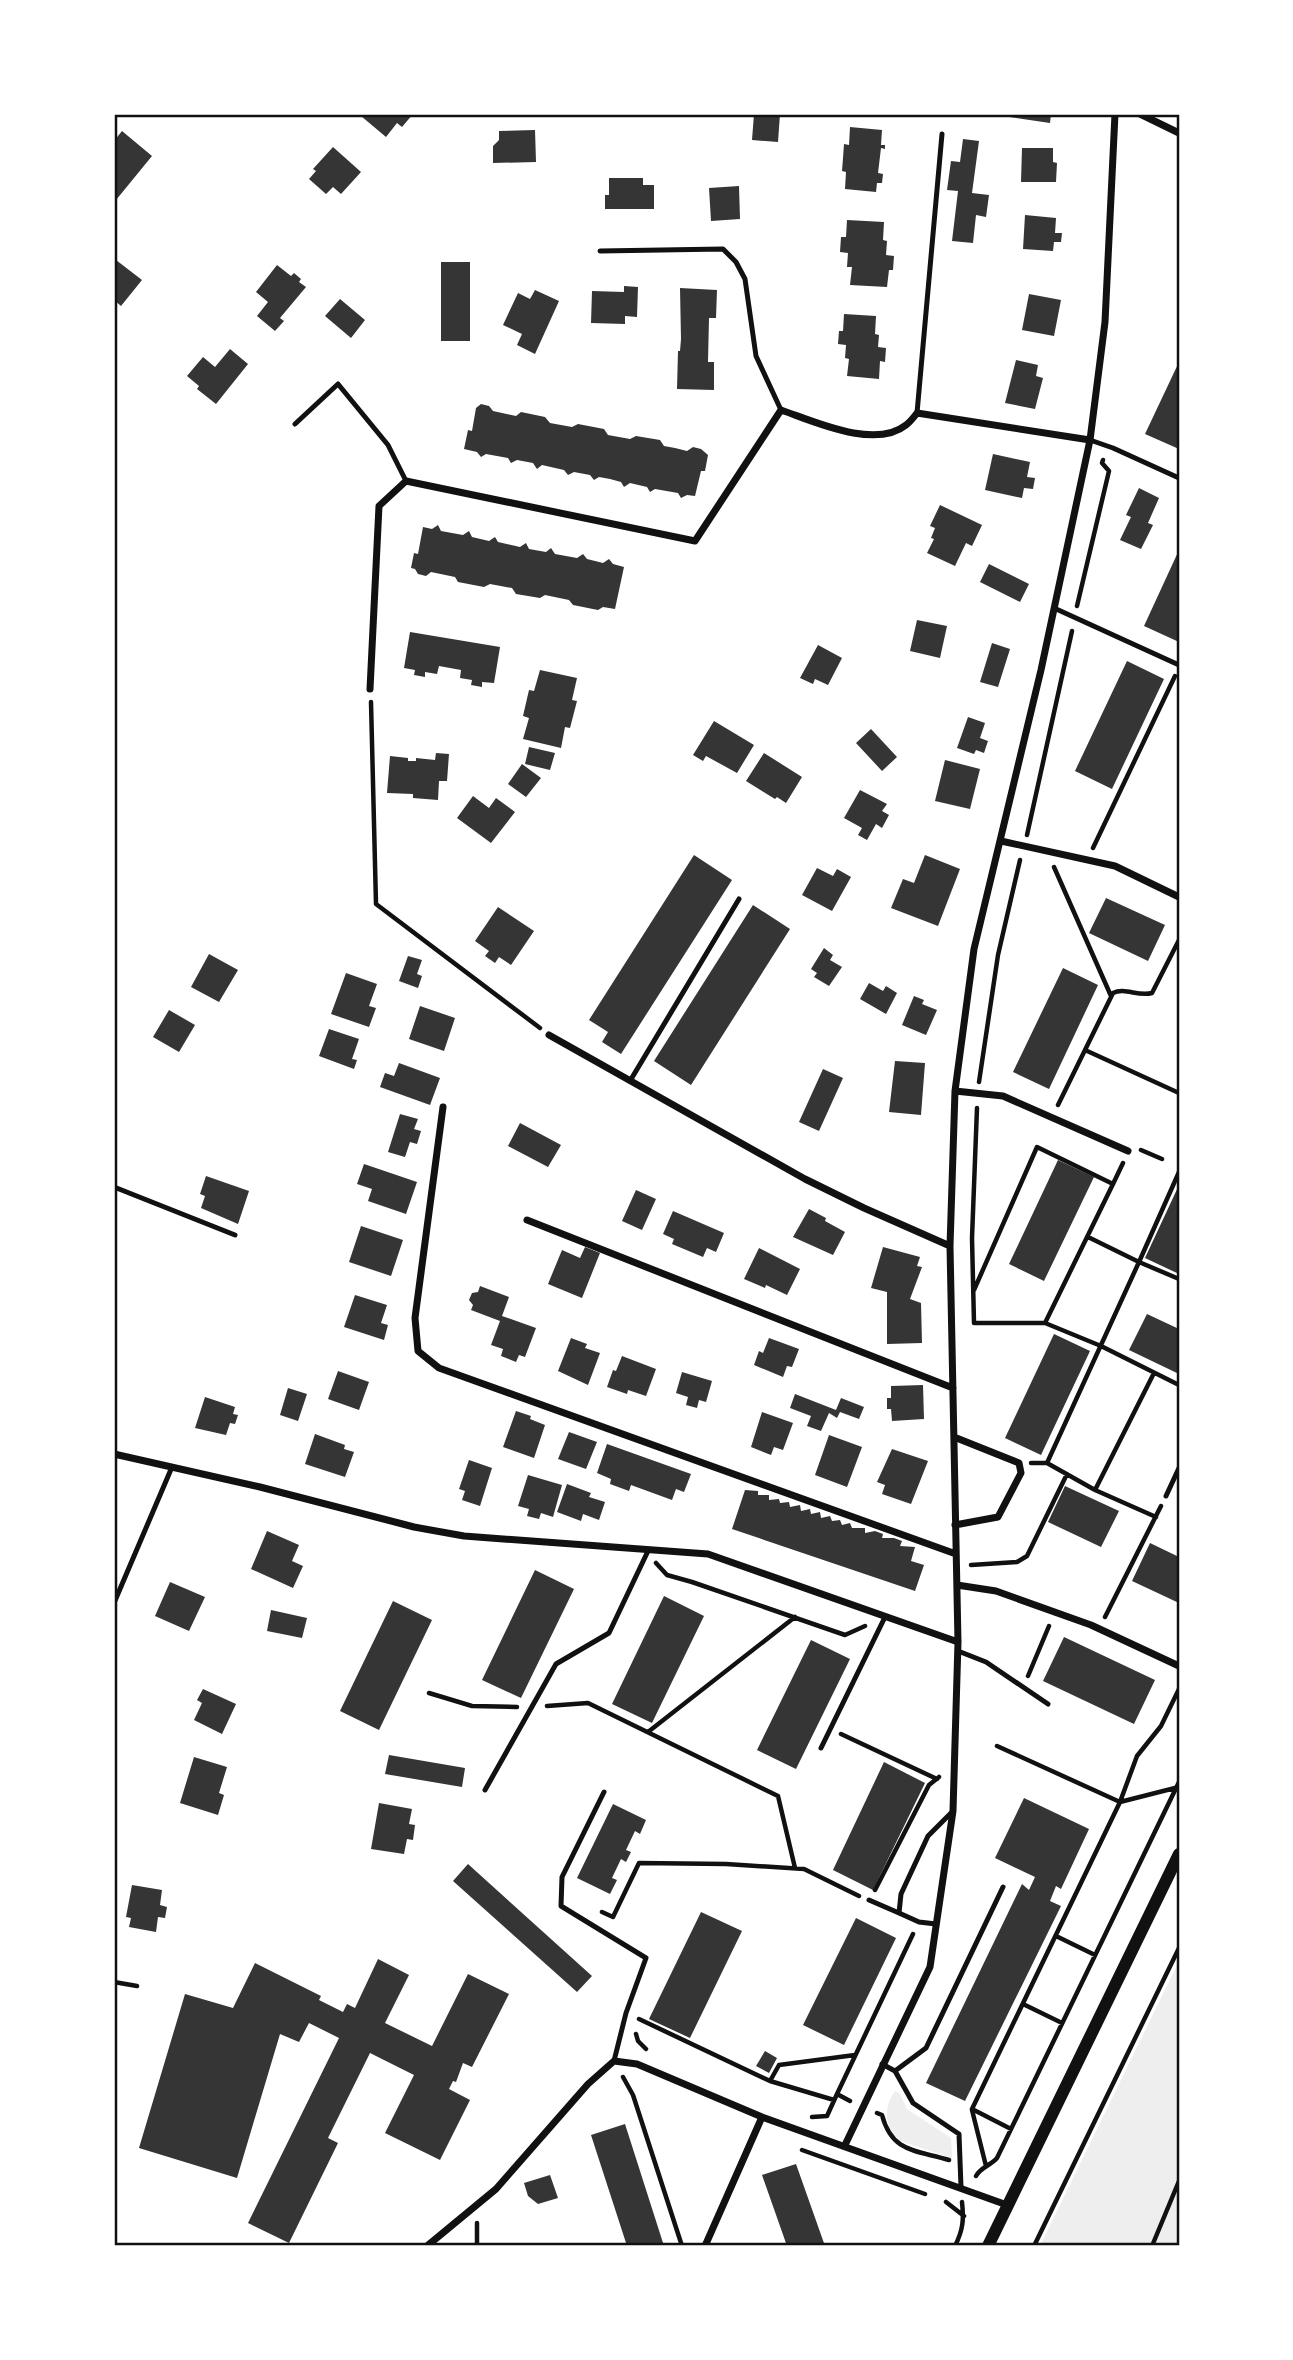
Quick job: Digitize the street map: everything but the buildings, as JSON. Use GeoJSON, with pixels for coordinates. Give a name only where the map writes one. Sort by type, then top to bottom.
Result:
{"type":"FeatureCollection","features":[{"type":"Feature","properties":{"kind":"street"},"geometry":{"type":"LineString","coordinates":[[845,2145],[881,2064],[930,1968],[953,1811],[958,1642],[950,1246],[955,1091],[974,949],[1001,841],[1090,440],[1105,322],[1115,114]]}},
{"type":"Feature","properties":{"kind":"street"},"geometry":{"type":"LineString","coordinates":[[1140,114],[1179,132]]}},
{"type":"Feature","properties":{"kind":"street"},"geometry":{"type":"LineString","coordinates":[[370,689],[380,506],[406,481],[695,541],[781,410],[836,429],[864,435],[891,432],[905,426],[917,413],[1090,440]]}},
{"type":"Feature","properties":{"kind":"street"},"geometry":{"type":"LineString","coordinates":[[1001,841],[1115,866],[1179,897]]}},
{"type":"Feature","properties":{"kind":"street"},"geometry":{"type":"LineString","coordinates":[[549,1035],[805,1179],[950,1246]]}},
{"type":"Feature","properties":{"kind":"street"},"geometry":{"type":"LineString","coordinates":[[955,1091],[1003,1096],[1128,1151]]}},
{"type":"Feature","properties":{"kind":"street"},"geometry":{"type":"LineString","coordinates":[[443,1107],[415,1318],[418,1351],[439,1368],[956,1554]]}},
{"type":"Feature","properties":{"kind":"street"},"geometry":{"type":"LineString","coordinates":[[527,1220],[953,1388]]}},
{"type":"Feature","properties":{"kind":"street"},"geometry":{"type":"LineString","coordinates":[[954,1437],[1019,1463],[1021,1473],[998,1517],[955,1525]]}},
{"type":"Feature","properties":{"kind":"street"},"geometry":{"type":"LineString","coordinates":[[114,1454],[273,1490],[414,1527],[464,1536],[708,1554],[958,1642]]}},
{"type":"Feature","properties":{"kind":"street"},"geometry":{"type":"LineString","coordinates":[[957,1585],[996,1591],[1055,1612],[1179,1665]]}},
{"type":"Feature","properties":{"kind":"street"},"geometry":{"type":"LineString","coordinates":[[988,2246],[1179,1854]]}},
{"type":"Feature","properties":{"kind":"street"},"geometry":{"type":"LineString","coordinates":[[427,2246],[496,2189],[589,2084],[614,2061],[637,2064],[762,2117],[1007,2205]]}},
{"type":"Feature","properties":{"kind":"street"},"geometry":{"type":"LineString","coordinates":[[705,2246],[762,2117]]}},
{"type":"Feature","properties":{"kind":"lane"},"geometry":{"type":"LineString","coordinates":[[917,413],[942,134]]}},
{"type":"Feature","properties":{"kind":"lane"},"geometry":{"type":"LineString","coordinates":[[600,251],[723,249],[736,262],[745,279],[756,356],[781,410]]}},
{"type":"Feature","properties":{"kind":"lane"},"geometry":{"type":"LineString","coordinates":[[295,424],[338,384],[388,444],[406,481]]}},
{"type":"Feature","properties":{"kind":"lane"},"geometry":{"type":"LineString","coordinates":[[1090,440],[1179,478]]}},
{"type":"Feature","properties":{"kind":"lane"},"geometry":{"type":"LineString","coordinates":[[1054,608],[1179,666]]}},
{"type":"Feature","properties":{"kind":"lane"},"geometry":{"type":"LineString","coordinates":[[630,1081],[739,899]]}},
{"type":"Feature","properties":{"kind":"lane"},"geometry":{"type":"LineString","coordinates":[[114,1187],[235,1235]]}},
{"type":"Feature","properties":{"kind":"lane"},"geometry":{"type":"LineString","coordinates":[[114,1603],[173,1467]]}},
{"type":"Feature","properties":{"kind":"lane"},"geometry":{"type":"LineString","coordinates":[[1166,1496],[1179,1468]]}},
{"type":"Feature","properties":{"kind":"lane"},"geometry":{"type":"LineString","coordinates":[[485,1790],[556,1664],[609,1633],[648,1551]]}},
{"type":"Feature","properties":{"kind":"lane"},"geometry":{"type":"LineString","coordinates":[[821,1748],[885,1617]]}},
{"type":"Feature","properties":{"kind":"lane"},"geometry":{"type":"LineString","coordinates":[[958,1651],[986,1662],[1048,1704]]}},
{"type":"Feature","properties":{"kind":"lane"},"geometry":{"type":"LineString","coordinates":[[604,1792],[562,1877],[561,1906],[646,1958],[626,2013],[614,2061]]}},
{"type":"Feature","properties":{"kind":"lane"},"geometry":{"type":"LineString","coordinates":[[899,1913],[901,1894],[928,1836],[953,1811]]}},
{"type":"Feature","properties":{"kind":"lane"},"geometry":{"type":"LineString","coordinates":[[895,2071],[926,2048],[1003,1887]]}},
{"type":"Feature","properties":{"kind":"lane"},"geometry":{"type":"LineString","coordinates":[[869,1900],[919,1922],[936,1924]]}},
{"type":"Feature","properties":{"kind":"lane"},"geometry":{"type":"LineString","coordinates":[[881,2064],[895,2071],[913,2103],[959,2134],[965,2189]]}},
{"type":"Feature","properties":{"kind":"path"},"geometry":{"type":"LineString","coordinates":[[1106,446],[1102,463],[1109,471],[998,955],[977,1093],[973,1226],[974,1323],[1045,1323],[1101,1346],[1179,1385]]}},
{"type":"Feature","properties":{"kind":"path"},"geometry":{"type":"LineString","coordinates":[[1088,859],[1179,666]]}},
{"type":"Feature","properties":{"kind":"path"},"geometry":{"type":"LineString","coordinates":[[370,689],[376,904],[549,1035]]}},
{"type":"Feature","properties":{"kind":"path"},"geometry":{"type":"LineString","coordinates":[[1046,850],[1111,996]]}},
{"type":"Feature","properties":{"kind":"path"},"geometry":{"type":"LineString","coordinates":[[1052,1118],[1111,996],[1116,990],[1141,996],[1152,993],[1179,940]]}},
{"type":"Feature","properties":{"kind":"path"},"geometry":{"type":"LineString","coordinates":[[1085,1050],[1179,1093]]}},
{"type":"Feature","properties":{"kind":"path"},"geometry":{"type":"LineString","coordinates":[[973,1292],[1037,1147],[1113,1184]]}},
{"type":"Feature","properties":{"kind":"path"},"geometry":{"type":"LineString","coordinates":[[1045,1323],[1128,1151]]}},
{"type":"Feature","properties":{"kind":"path"},"geometry":{"type":"LineString","coordinates":[[1047,1463],[1179,1172]]}},
{"type":"Feature","properties":{"kind":"path"},"geometry":{"type":"LineString","coordinates":[[1087,1237],[1179,1279]]}},
{"type":"Feature","properties":{"kind":"path"},"geometry":{"type":"LineString","coordinates":[[1095,1490],[1154,1373]]}},
{"type":"Feature","properties":{"kind":"path"},"geometry":{"type":"LineString","coordinates":[[1019,1463],[1047,1463],[1095,1490],[1156,1517]]}},
{"type":"Feature","properties":{"kind":"path"},"geometry":{"type":"LineString","coordinates":[[957,1566],[1017,1562],[1027,1556],[1068,1474]]}},
{"type":"Feature","properties":{"kind":"path"},"geometry":{"type":"LineString","coordinates":[[1099,1629],[1166,1496]]}},
{"type":"Feature","properties":{"kind":"path"},"geometry":{"type":"LineString","coordinates":[[648,1551],[660,1570],[667,1575],[692,1581],[845,1634],[885,1617]]}},
{"type":"Feature","properties":{"kind":"path"},"geometry":{"type":"LineString","coordinates":[[1023,1687],[1055,1612]]}},
{"type":"Feature","properties":{"kind":"path"},"geometry":{"type":"LineString","coordinates":[[648,1732],[795,1618]]}},
{"type":"Feature","properties":{"kind":"path"},"geometry":{"type":"LineString","coordinates":[[986,2167],[972,2109],[1121,1802],[1137,1756],[1161,1726],[1179,1689]]}},
{"type":"Feature","properties":{"kind":"path"},"geometry":{"type":"LineString","coordinates":[[429,1693],[472,1706],[495,1708],[588,1703],[778,1796],[795,1868]]}},
{"type":"Feature","properties":{"kind":"path"},"geometry":{"type":"LineString","coordinates":[[593,1907],[613,1917],[639,1863],[726,1864],[804,1869],[869,1900],[929,1785],[939,1777],[856,1742]]}},
{"type":"Feature","properties":{"kind":"path"},"geometry":{"type":"LineString","coordinates":[[997,1746],[1121,1802],[1176,1788]]}},
{"type":"Feature","properties":{"kind":"path"},"geometry":{"type":"LineString","coordinates":[[955,2246],[963,2230],[962,2203],[965,2189],[980,2169],[997,2158],[1179,1782]]}},
{"type":"Feature","properties":{"kind":"path"},"geometry":{"type":"LineString","coordinates":[[837,2094],[919,1922]]}},
{"type":"Feature","properties":{"kind":"path"},"geometry":{"type":"LineString","coordinates":[[1056,1936],[1095,1955]]}},
{"type":"Feature","properties":{"kind":"path"},"geometry":{"type":"LineString","coordinates":[[1034,2246],[1179,1948]]}},
{"type":"Feature","properties":{"kind":"path"},"geometry":{"type":"LineString","coordinates":[[114,1982],[137,1986]]}},
{"type":"Feature","properties":{"kind":"path"},"geometry":{"type":"LineString","coordinates":[[1023,2004],[1062,2023]]}},
{"type":"Feature","properties":{"kind":"path"},"geometry":{"type":"LineString","coordinates":[[641,2007],[635,2029],[638,2041],[644,2049],[654,2054]]}},
{"type":"Feature","properties":{"kind":"path"},"geometry":{"type":"LineString","coordinates":[[636,2018],[770,2081],[834,2100]]}},
{"type":"Feature","properties":{"kind":"path"},"geometry":{"type":"LineString","coordinates":[[770,2081],[779,2065],[855,2055]]}},
{"type":"Feature","properties":{"kind":"path"},"geometry":{"type":"LineString","coordinates":[[614,2061],[633,2095],[682,2246]]}},
{"type":"Feature","properties":{"kind":"path"},"geometry":{"type":"LineString","coordinates":[[972,2109],[1011,2129]]}},
{"type":"Feature","properties":{"kind":"path"},"geometry":{"type":"LineString","coordinates":[[1152,2246],[1179,2181]]}},
{"type":"Feature","properties":{"kind":"shaded area"},"geometry":{"type":"Polygon","coordinates":[[[1179,1961],[1179,2246],[1040,2246],[1179,1961]]]}},
{"type":"Feature","properties":{"kind":"shaded area"},"geometry":{"type":"Polygon","coordinates":[[[895,2091],[900,2094],[907,2109],[951,2138],[952,2158],[900,2141],[895,2136],[888,2124],[887,2111],[895,2091]]]}}]}
